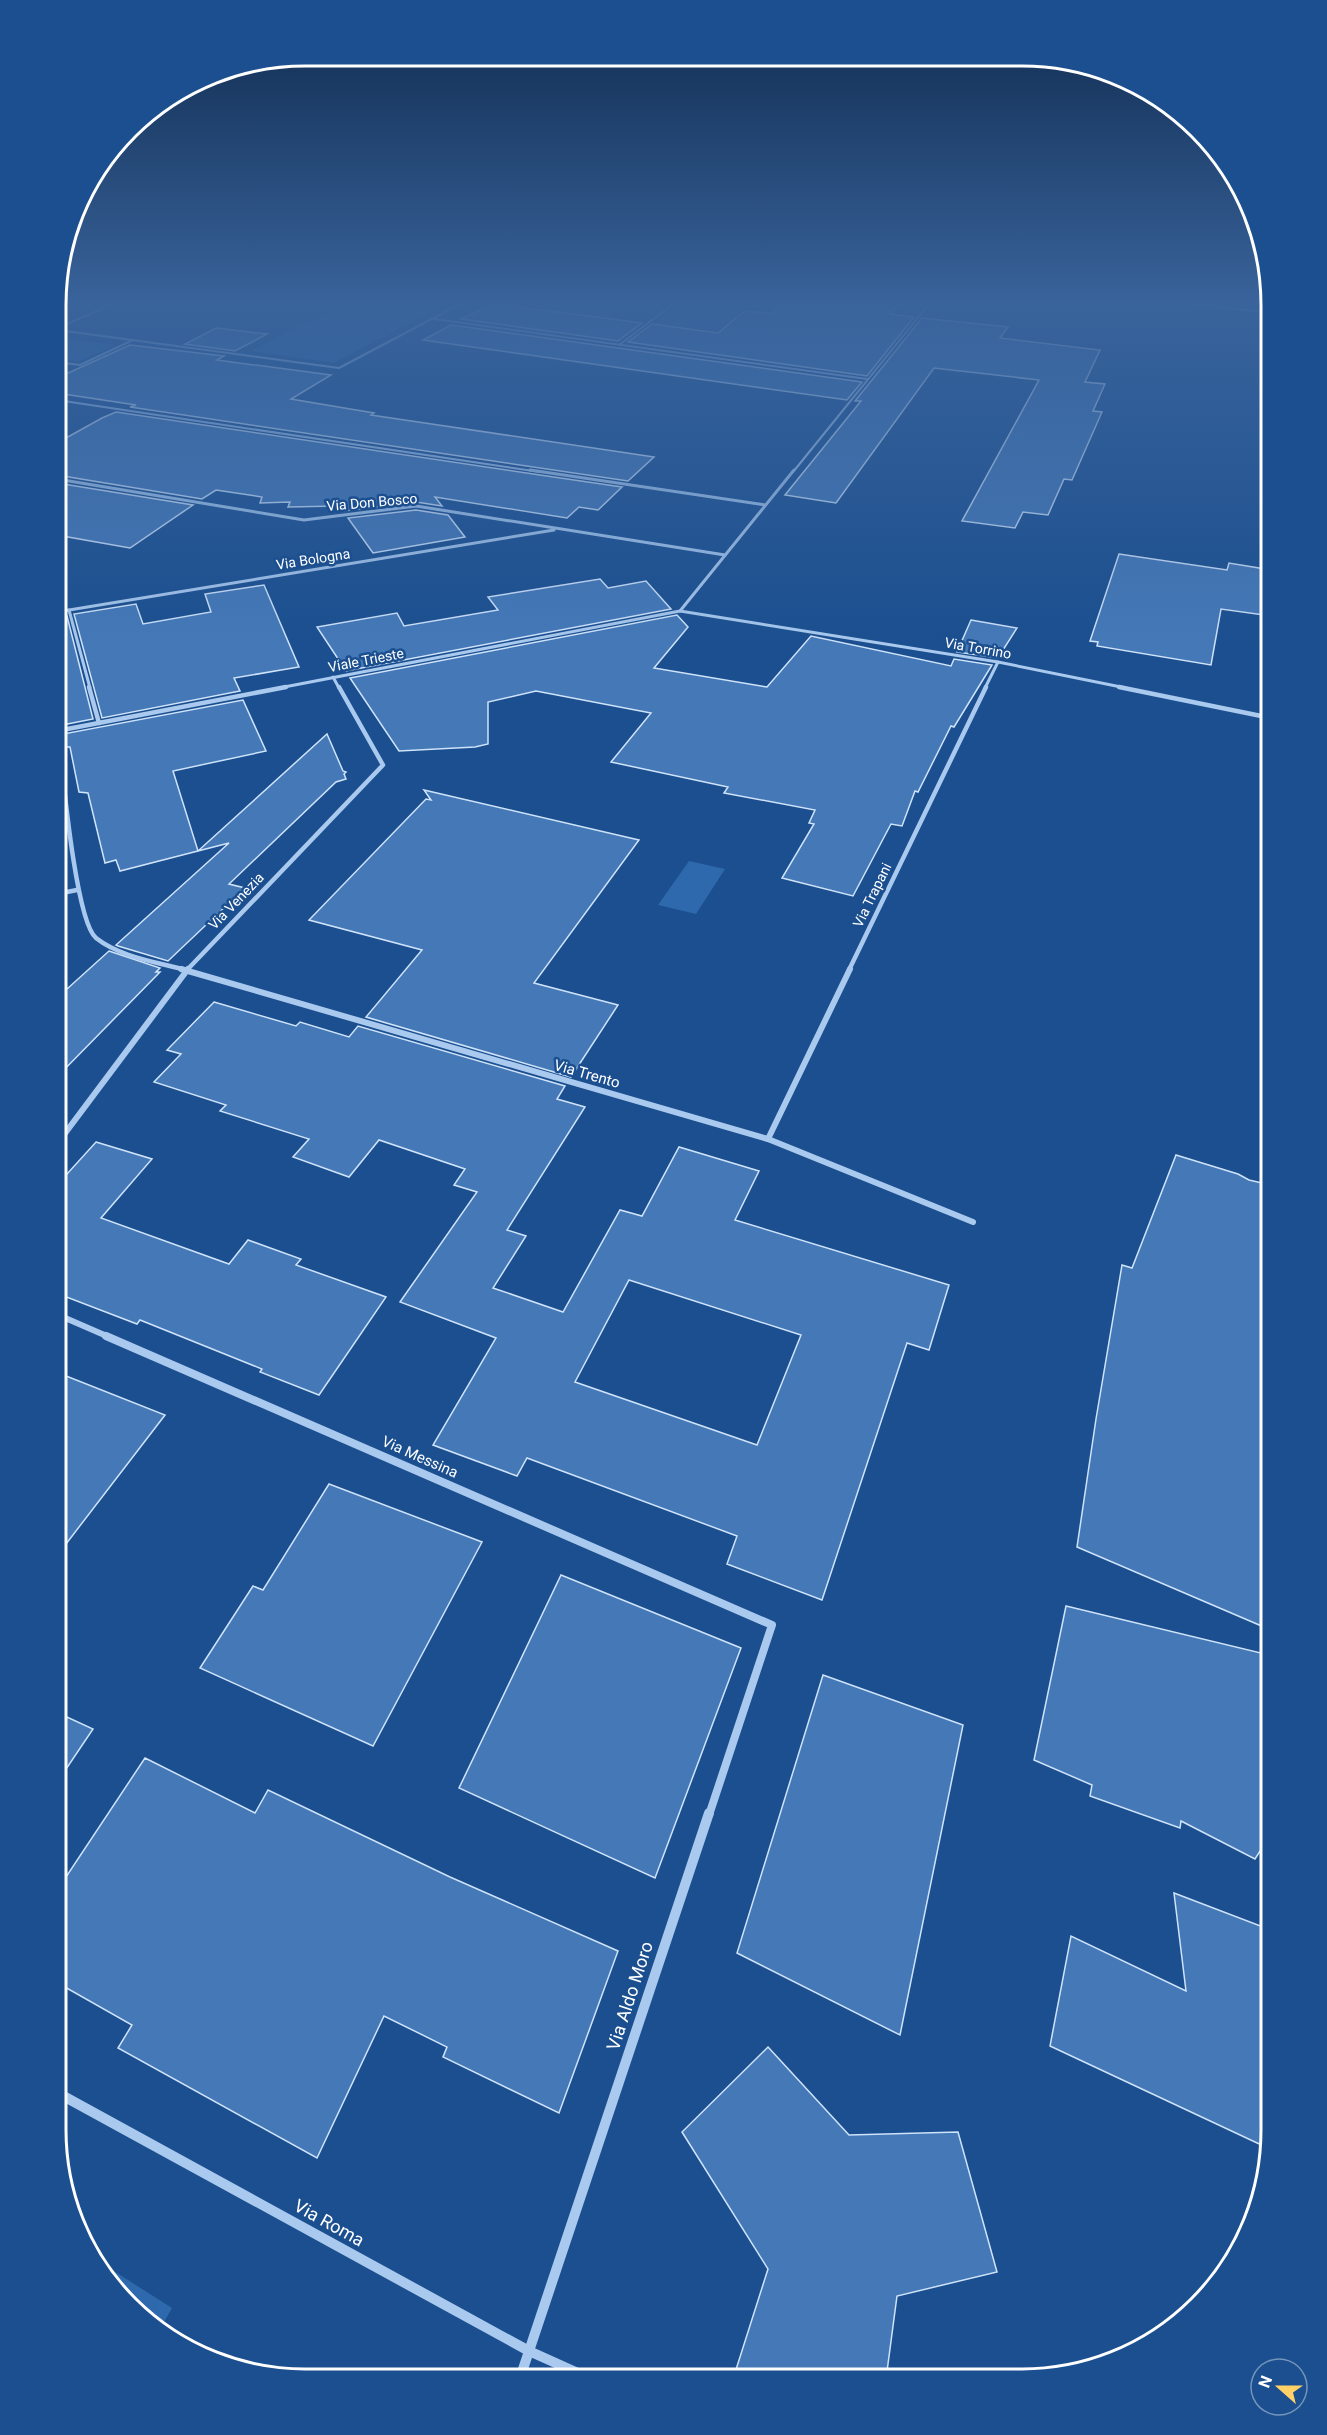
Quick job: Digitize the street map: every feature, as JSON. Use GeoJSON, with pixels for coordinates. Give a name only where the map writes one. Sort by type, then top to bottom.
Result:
{"type":"FeatureCollection","features":[{"type":"Feature","properties":{"kind":"street"},"geometry":{"type":"LineString","coordinates":[[176,418],[765,505]]}},
{"type":"Feature","properties":{"kind":"street"},"geometry":{"type":"LineString","coordinates":[[680,610],[836,418]]}},
{"type":"Feature","properties":{"kind":"street","name":"Via Don Bosco"},"geometry":{"type":"LineString","coordinates":[[66,480],[304,520],[416,506],[724,555]]}},
{"type":"Feature","properties":{"kind":"street","name":"Via Bologna"},"geometry":{"type":"LineString","coordinates":[[66,610],[561,529]]}},
{"type":"Feature","properties":{"kind":"street"},"geometry":{"type":"LineString","coordinates":[[69,610],[99,723]]}},
{"type":"Feature","properties":{"kind":"street","name":"Via Torrino"},"geometry":{"type":"LineString","coordinates":[[680,610],[999,662],[1261,716]]}},
{"type":"Feature","properties":{"kind":"street","name":"Viale Trieste"},"geometry":{"type":"LineString","coordinates":[[66,729],[680,610]]}},
{"type":"Feature","properties":{"kind":"street","name":"Via Trapani"},"geometry":{"type":"LineString","coordinates":[[768,1138],[999,662]]}},
{"type":"Feature","properties":{"kind":"street","name":"Via Venezia"},"geometry":{"type":"LineString","coordinates":[[66,1132],[186,971],[383,765],[333,677]]}},
{"type":"Feature","properties":{"kind":"street","name":"Via Trento"},"geometry":{"type":"LineString","coordinates":[[66,798],[77,890],[93,936],[116,950],[768,1138],[973,1222]]}},
{"type":"Feature","properties":{"kind":"street"},"geometry":{"type":"LineString","coordinates":[[66,892],[77,890]]}},
{"type":"Feature","properties":{"kind":"street","name":"Via Messina"},"geometry":{"type":"LineString","coordinates":[[66,1318],[772,1625]]}},
{"type":"Feature","properties":{"kind":"street","name":"Via Aldo Moro"},"geometry":{"type":"LineString","coordinates":[[523,2369],[772,1625]]}},
{"type":"Feature","properties":{"kind":"street","name":"Via Roma"},"geometry":{"type":"LineString","coordinates":[[66,2097],[529,2350],[570,2369]]}},
{"type":"Feature","properties":{"kind":"shaded area"},"geometry":{"type":"Polygon","coordinates":[[[689,861],[725,869],[696,914],[658,905],[689,861]]]}},
{"type":"Feature","properties":{"kind":"shaded area"},"geometry":{"type":"Polygon","coordinates":[[[110,2269],[172,2308],[164,2323],[125,2288],[110,2269]]]}},
{"type":"Feature","properties":{"kind":"building"},"geometry":{"type":"Polygon","coordinates":[[[102,418],[154,418],[622,487],[598,510],[579,507],[567,518],[435,497],[442,506],[416,502],[343,511],[339,506],[288,507],[290,502],[260,503],[262,497],[216,490],[202,499],[66,476],[66,438],[102,418]]]}},
{"type":"Feature","properties":{"kind":"building"},"geometry":{"type":"Polygon","coordinates":[[[202,418],[389,418],[654,457],[628,481],[202,418]]]}},
{"type":"Feature","properties":{"kind":"building"},"geometry":{"type":"Polygon","coordinates":[[[848,418],[898,418],[836,503],[785,495],[848,418]]]}},
{"type":"Feature","properties":{"kind":"building"},"geometry":{"type":"Polygon","coordinates":[[[1018,418],[1100,418],[1072,480],[1064,479],[1048,515],[1023,512],[1015,528],[962,521],[1018,418]]]}},
{"type":"Feature","properties":{"kind":"building"},"geometry":{"type":"Polygon","coordinates":[[[66,484],[193,505],[130,548],[66,537],[66,484]]]}},
{"type":"Feature","properties":{"kind":"building"},"geometry":{"type":"Polygon","coordinates":[[[416,510],[448,515],[465,537],[373,553],[348,518],[416,510]]]}},
{"type":"Feature","properties":{"kind":"building"},"geometry":{"type":"Polygon","coordinates":[[[1119,554],[1227,570],[1229,563],[1261,568],[1261,615],[1221,609],[1211,665],[1097,646],[1098,642],[1090,641],[1119,554]]]}},
{"type":"Feature","properties":{"kind":"building"},"geometry":{"type":"Polygon","coordinates":[[[600,579],[608,588],[646,581],[671,609],[346,671],[317,627],[397,613],[404,626],[498,610],[488,597],[600,579]]]}},
{"type":"Feature","properties":{"kind":"building"},"geometry":{"type":"Polygon","coordinates":[[[264,585],[299,667],[234,678],[240,691],[102,718],[74,614],[136,604],[143,624],[211,612],[205,594],[264,585]]]}},
{"type":"Feature","properties":{"kind":"building"},"geometry":{"type":"Polygon","coordinates":[[[677,615],[688,627],[654,668],[767,687],[811,636],[951,666],[954,659],[992,665],[954,727],[951,726],[918,792],[915,791],[902,826],[891,824],[853,896],[782,878],[814,824],[809,823],[815,810],[724,793],[728,787],[611,762],[651,713],[536,691],[488,702],[488,744],[475,747],[399,751],[350,678],[677,615]]]}},
{"type":"Feature","properties":{"kind":"building"},"geometry":{"type":"Polygon","coordinates":[[[66,616],[93,719],[66,724],[66,616]]]}},
{"type":"Feature","properties":{"kind":"building"},"geometry":{"type":"Polygon","coordinates":[[[971,620],[1017,628],[998,658],[957,652],[971,620]]]}},
{"type":"Feature","properties":{"kind":"building"},"geometry":{"type":"Polygon","coordinates":[[[243,700],[266,751],[173,771],[198,851],[120,871],[116,860],[105,863],[88,793],[79,792],[70,747],[66,747],[66,733],[243,700]]]}},
{"type":"Feature","properties":{"kind":"building"},"geometry":{"type":"Polygon","coordinates":[[[327,734],[343,771],[346,772],[344,774],[346,779],[336,782],[229,884],[245,888],[168,961],[116,945],[229,843],[198,851],[327,734]]]}},
{"type":"Feature","properties":{"kind":"building"},"geometry":{"type":"Polygon","coordinates":[[[424,790],[639,840],[534,983],[618,1005],[571,1077],[366,1017],[422,950],[309,920],[426,799],[431,800],[424,790]]]}},
{"type":"Feature","properties":{"kind":"building"},"geometry":{"type":"Polygon","coordinates":[[[109,951],[160,968],[156,972],[160,972],[66,1068],[66,990],[109,951]]]}},
{"type":"Feature","properties":{"kind":"building"},"geometry":{"type":"Polygon","coordinates":[[[214,1002],[296,1026],[300,1022],[349,1037],[358,1026],[565,1086],[557,1099],[585,1107],[507,1230],[526,1236],[493,1288],[563,1312],[620,1210],[642,1216],[679,1147],[759,1171],[735,1220],[949,1285],[929,1350],[907,1343],[822,1600],[727,1564],[737,1536],[527,1458],[517,1476],[433,1445],[496,1338],[400,1302],[477,1192],[454,1185],[465,1169],[379,1140],[349,1177],[293,1157],[309,1139],[220,1111],[226,1105],[154,1082],[181,1054],[167,1050],[214,1002]],[[629,1280],[575,1382],[757,1445],[801,1335],[629,1280]]]}},
{"type":"Feature","properties":{"kind":"building"},"geometry":{"type":"Polygon","coordinates":[[[96,1142],[152,1159],[101,1218],[229,1264],[248,1240],[301,1259],[296,1265],[386,1297],[319,1395],[260,1372],[262,1369],[140,1320],[137,1324],[66,1297],[66,1175],[96,1142]]]}},
{"type":"Feature","properties":{"kind":"building"},"geometry":{"type":"Polygon","coordinates":[[[1176,1155],[1261,1183],[1261,1626],[1077,1547],[1122,1265],[1132,1268],[1176,1155]]]}},
{"type":"Feature","properties":{"kind":"building"},"geometry":{"type":"Polygon","coordinates":[[[66,1376],[165,1415],[66,1544],[66,1376]]]}},
{"type":"Feature","properties":{"kind":"building"},"geometry":{"type":"Polygon","coordinates":[[[329,1484],[482,1542],[373,1746],[200,1668],[253,1586],[263,1590],[329,1484]]]}},
{"type":"Feature","properties":{"kind":"building"},"geometry":{"type":"Polygon","coordinates":[[[561,1575],[741,1648],[655,1878],[459,1788],[561,1575]]]}},
{"type":"Feature","properties":{"kind":"building"},"geometry":{"type":"Polygon","coordinates":[[[1066,1606],[1261,1653],[1261,1850],[1255,1859],[1181,1821],[1180,1828],[1090,1796],[1092,1785],[1034,1760],[1066,1606]]]}},
{"type":"Feature","properties":{"kind":"building"},"geometry":{"type":"Polygon","coordinates":[[[823,1675],[963,1725],[900,2035],[737,1953],[823,1675]]]}},
{"type":"Feature","properties":{"kind":"building"},"geometry":{"type":"Polygon","coordinates":[[[66,1717],[93,1729],[66,1769],[66,1717]]]}},
{"type":"Feature","properties":{"kind":"building"},"geometry":{"type":"Polygon","coordinates":[[[145,1758],[255,1813],[268,1790],[450,1877],[618,1951],[559,2113],[443,2057],[447,2047],[384,2016],[317,2158],[118,2048],[132,2025],[66,1988],[66,1877],[145,1758]]]}},
{"type":"Feature","properties":{"kind":"building"},"geometry":{"type":"Polygon","coordinates":[[[1174,1893],[1261,1926],[1260,2144],[1050,2046],[1071,1936],[1186,1991],[1174,1893]]]}},
{"type":"Feature","properties":{"kind":"building"},"geometry":{"type":"Polygon","coordinates":[[[768,2047],[849,2135],[958,2132],[997,2272],[897,2296],[887,2369],[736,2369],[768,2269],[682,2132],[768,2047]]]}}]}
